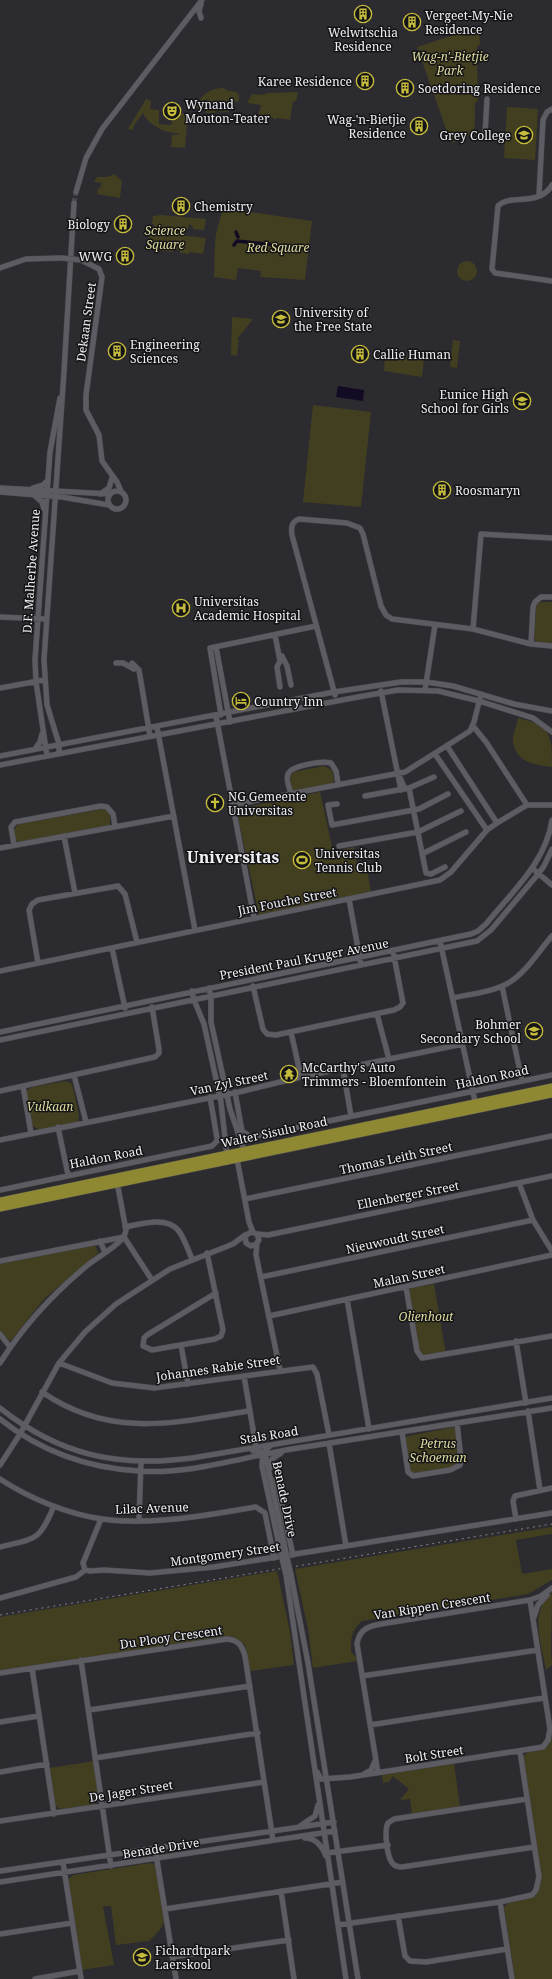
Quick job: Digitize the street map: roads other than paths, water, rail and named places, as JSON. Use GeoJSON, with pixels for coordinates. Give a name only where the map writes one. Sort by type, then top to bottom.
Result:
{"type":"FeatureCollection","features":[{"type":"Feature","properties":{"kind":"highway","name":"Walter Sisulu Road"},"geometry":{"type":"LineString","coordinates":[[117,1180],[152,1177],[477,1110],[552,1087]]}},
{"type":"Feature","properties":{"kind":"highway","name":"Walter Sisulu Road"},"geometry":{"type":"LineString","coordinates":[[0,1208],[5,1203],[117,1180],[151,1169],[226,1153],[475,1102],[552,1094]]}},
{"type":"Feature","properties":{"kind":"highway"},"geometry":{"type":"LineString","coordinates":[[421,1113],[422,1121]]}},
{"type":"Feature","properties":{"kind":"highway"},"geometry":{"type":"LineString","coordinates":[[378,1122],[380,1130]]}},
{"type":"Feature","properties":{"kind":"highway"},"geometry":{"type":"LineString","coordinates":[[336,1131],[338,1138]]}},
{"type":"Feature","properties":{"kind":"highway"},"geometry":{"type":"LineString","coordinates":[[285,1141],[287,1149]]}},
{"type":"Feature","properties":{"kind":"highway"},"geometry":{"type":"LineString","coordinates":[[198,1159],[200,1167]]}},
{"type":"Feature","properties":{"kind":"highway"},"geometry":{"type":"LineString","coordinates":[[151,1169],[152,1177]]}},
{"type":"Feature","properties":{"kind":"street"},"geometry":{"type":"LineString","coordinates":[[165,47],[172,33],[198,0]]}},
{"type":"Feature","properties":{"kind":"street"},"geometry":{"type":"LineString","coordinates":[[76,192],[80,176],[91,147],[102,129],[203,0]]}},
{"type":"Feature","properties":{"kind":"street"},"geometry":{"type":"LineString","coordinates":[[201,18],[199,8],[203,0]]}},
{"type":"Feature","properties":{"kind":"street"},"geometry":{"type":"LineString","coordinates":[[485,134],[487,99]]}},
{"type":"Feature","properties":{"kind":"street"},"geometry":{"type":"LineString","coordinates":[[539,195],[543,120],[547,112],[552,109]]}},
{"type":"Feature","properties":{"kind":"street"},"geometry":{"type":"LineString","coordinates":[[552,185],[549,190],[539,195],[535,199],[504,201],[498,206],[492,269],[495,273],[552,281]]}},
{"type":"Feature","properties":{"kind":"street","name":"D.F. Malherbe Avenue"},"geometry":{"type":"LineString","coordinates":[[59,754],[59,744],[49,714],[44,680],[44,660],[74,203]]}},
{"type":"Feature","properties":{"kind":"street","name":"Dekaan Street"},"geometry":{"type":"LineString","coordinates":[[0,268],[26,259],[61,258],[81,260],[99,269],[102,277],[86,410],[99,435],[102,461],[114,486],[111,493]]}},
{"type":"Feature","properties":{"kind":"street","name":"D.F. Malherbe Avenue"},"geometry":{"type":"LineString","coordinates":[[47,756],[34,660],[52,432],[62,387]]}},
{"type":"Feature","properties":{"kind":"street"},"geometry":{"type":"LineString","coordinates":[[100,494],[109,488],[111,477]]}},
{"type":"Feature","properties":{"kind":"street","name":"Dekaan Street"},"geometry":{"type":"LineString","coordinates":[[111,477],[117,482],[121,492]]}},
{"type":"Feature","properties":{"kind":"street"},"geometry":{"type":"LineString","coordinates":[[26,490],[39,487],[48,480]]}},
{"type":"Feature","properties":{"kind":"street"},"geometry":{"type":"LineString","coordinates":[[0,488],[55,494],[109,504],[115,509],[119,510],[125,506],[126,496],[121,492],[100,494],[55,494]]}},
{"type":"Feature","properties":{"kind":"street"},"geometry":{"type":"LineString","coordinates":[[0,492],[31,494],[47,493]]}},
{"type":"Feature","properties":{"kind":"street"},"geometry":{"type":"LineString","coordinates":[[109,504],[111,493]]}},
{"type":"Feature","properties":{"kind":"street"},"geometry":{"type":"LineString","coordinates":[[31,494],[42,502],[45,514]]}},
{"type":"Feature","properties":{"kind":"street"},"geometry":{"type":"LineString","coordinates":[[336,701],[292,535],[295,520],[302,519],[347,523],[358,526],[363,534],[381,606],[386,615],[394,620],[473,629],[533,645],[552,646]]}},
{"type":"Feature","properties":{"kind":"street"},"geometry":{"type":"LineString","coordinates":[[473,629],[481,534],[552,538]]}},
{"type":"Feature","properties":{"kind":"street"},"geometry":{"type":"LineString","coordinates":[[533,645],[532,637],[535,602],[541,596],[552,597]]}},
{"type":"Feature","properties":{"kind":"street"},"geometry":{"type":"LineString","coordinates":[[0,617],[46,619]]}},
{"type":"Feature","properties":{"kind":"street"},"geometry":{"type":"LineString","coordinates":[[425,690],[435,625]]}},
{"type":"Feature","properties":{"kind":"street"},"geometry":{"type":"LineString","coordinates":[[213,648],[316,626]]}},
{"type":"Feature","properties":{"kind":"street"},"geometry":{"type":"LineString","coordinates":[[277,634],[291,685]]}},
{"type":"Feature","properties":{"kind":"street"},"geometry":{"type":"LineString","coordinates":[[277,634],[280,661],[277,667],[280,687]]}},
{"type":"Feature","properties":{"kind":"street"},"geometry":{"type":"LineString","coordinates":[[213,648],[230,722]]}},
{"type":"Feature","properties":{"kind":"street"},"geometry":{"type":"LineString","coordinates":[[213,648],[218,724],[254,918]]}},
{"type":"Feature","properties":{"kind":"street"},"geometry":{"type":"LineString","coordinates":[[116,663],[123,663],[134,669],[132,663],[139,670],[150,736]]}},
{"type":"Feature","properties":{"kind":"street"},"geometry":{"type":"LineString","coordinates":[[0,688],[44,680]]}},
{"type":"Feature","properties":{"kind":"street"},"geometry":{"type":"LineString","coordinates":[[0,756],[228,714],[334,692],[401,682],[426,682],[453,686],[514,704],[552,711]]}},
{"type":"Feature","properties":{"kind":"street"},"geometry":{"type":"LineString","coordinates":[[380,685],[398,773],[413,810],[427,874],[437,872],[445,867]]}},
{"type":"Feature","properties":{"kind":"street"},"geometry":{"type":"LineString","coordinates":[[0,765],[336,701],[408,690],[425,690],[448,693],[480,701],[533,718],[552,732]]}},
{"type":"Feature","properties":{"kind":"street"},"geometry":{"type":"LineString","coordinates":[[232,805],[338,783],[398,773],[413,768],[467,734],[473,726],[481,694]]}},
{"type":"Feature","properties":{"kind":"street"},"geometry":{"type":"LineString","coordinates":[[473,726],[486,742],[527,805],[552,805]]}},
{"type":"Feature","properties":{"kind":"street"},"geometry":{"type":"LineString","coordinates":[[157,727],[195,930]]}},
{"type":"Feature","properties":{"kind":"street"},"geometry":{"type":"LineString","coordinates":[[35,749],[40,742],[43,730]]}},
{"type":"Feature","properties":{"kind":"street"},"geometry":{"type":"LineString","coordinates":[[447,746],[497,823]]}},
{"type":"Feature","properties":{"kind":"street"},"geometry":{"type":"LineString","coordinates":[[435,754],[487,830]]}},
{"type":"Feature","properties":{"kind":"street"},"geometry":{"type":"LineString","coordinates":[[291,793],[287,778],[289,772],[295,768],[305,765],[331,762],[336,771],[338,783]]}},
{"type":"Feature","properties":{"kind":"street"},"geometry":{"type":"LineString","coordinates":[[365,796],[405,789],[434,777]]}},
{"type":"Feature","properties":{"kind":"street"},"geometry":{"type":"LineString","coordinates":[[337,804],[328,805],[332,825],[413,810],[448,794]]}},
{"type":"Feature","properties":{"kind":"street","name":"Jim Fouche Street"},"geometry":{"type":"LineString","coordinates":[[0,971],[440,880],[451,872],[487,830],[527,805]]}},
{"type":"Feature","properties":{"kind":"street"},"geometry":{"type":"LineString","coordinates":[[14,845],[11,826],[15,822],[101,806],[107,807],[111,811],[115,826]]}},
{"type":"Feature","properties":{"kind":"street"},"geometry":{"type":"LineString","coordinates":[[339,846],[418,832],[461,811]]}},
{"type":"Feature","properties":{"kind":"street"},"geometry":{"type":"LineString","coordinates":[[0,848],[174,816]]}},
{"type":"Feature","properties":{"kind":"street","name":"President Paul Kruger Avenue"},"geometry":{"type":"LineString","coordinates":[[0,1032],[151,1001],[192,991],[360,958],[440,941],[478,931],[532,868],[551,832],[552,820]]}},
{"type":"Feature","properties":{"kind":"street"},"geometry":{"type":"LineString","coordinates":[[422,854],[466,832]]}},
{"type":"Feature","properties":{"kind":"street"},"geometry":{"type":"LineString","coordinates":[[64,836],[75,893]]}},
{"type":"Feature","properties":{"kind":"street","name":"President Paul Kruger Avenue"},"geometry":{"type":"LineString","coordinates":[[0,1040],[469,943],[483,938],[539,873],[552,849]]}},
{"type":"Feature","properties":{"kind":"street"},"geometry":{"type":"LineString","coordinates":[[532,868],[552,885]]}},
{"type":"Feature","properties":{"kind":"street"},"geometry":{"type":"LineString","coordinates":[[38,963],[29,913],[30,907],[38,900],[114,887],[122,889],[125,894],[137,942]]}},
{"type":"Feature","properties":{"kind":"street"},"geometry":{"type":"LineString","coordinates":[[349,899],[362,965]]}},
{"type":"Feature","properties":{"kind":"street"},"geometry":{"type":"LineString","coordinates":[[452,998],[509,983],[519,974],[552,936]]}},
{"type":"Feature","properties":{"kind":"street"},"geometry":{"type":"LineString","coordinates":[[440,941],[477,1110]]}},
{"type":"Feature","properties":{"kind":"street"},"geometry":{"type":"LineString","coordinates":[[112,948],[126,1014]]}},
{"type":"Feature","properties":{"kind":"street"},"geometry":{"type":"LineString","coordinates":[[252,980],[265,1032],[276,1035],[291,1032],[397,1009],[403,1003],[393,951]]}},
{"type":"Feature","properties":{"kind":"street"},"geometry":{"type":"LineString","coordinates":[[502,986],[522,1081]]}},
{"type":"Feature","properties":{"kind":"street"},"geometry":{"type":"LineString","coordinates":[[209,988],[211,997],[211,1022],[232,1120],[246,1158]]}},
{"type":"Feature","properties":{"kind":"street"},"geometry":{"type":"LineString","coordinates":[[192,991],[204,1024],[219,1096],[228,1161]]}},
{"type":"Feature","properties":{"kind":"street"},"geometry":{"type":"LineString","coordinates":[[0,1091],[126,1064],[157,1055],[159,1049],[151,1001]]}},
{"type":"Feature","properties":{"kind":"street"},"geometry":{"type":"LineString","coordinates":[[377,1014],[389,1059]]}},
{"type":"Feature","properties":{"kind":"street"},"geometry":{"type":"LineString","coordinates":[[39,1024],[41,1032]]}},
{"type":"Feature","properties":{"kind":"street"},"geometry":{"type":"LineString","coordinates":[[291,1032],[301,1077]]}},
{"type":"Feature","properties":{"kind":"street","name":"Van Zyl Street"},"geometry":{"type":"LineString","coordinates":[[0,1140],[210,1098],[301,1077],[463,1044]]}},
{"type":"Feature","properties":{"kind":"street"},"geometry":{"type":"LineString","coordinates":[[343,1069],[351,1116]]}},
{"type":"Feature","properties":{"kind":"street"},"geometry":{"type":"LineString","coordinates":[[74,1075],[86,1122]]}},
{"type":"Feature","properties":{"kind":"street","name":"Haldon Road"},"geometry":{"type":"LineString","coordinates":[[235,1092],[242,1131],[251,1137],[552,1075]]}},
{"type":"Feature","properties":{"kind":"street"},"geometry":{"type":"LineString","coordinates":[[23,1086],[31,1133]]}},
{"type":"Feature","properties":{"kind":"street","name":"Haldon Road"},"geometry":{"type":"LineString","coordinates":[[0,1190],[208,1147],[215,1144],[217,1135],[210,1098]]}},
{"type":"Feature","properties":{"kind":"street"},"geometry":{"type":"LineString","coordinates":[[58,1128],[68,1175]]}},
{"type":"Feature","properties":{"kind":"street","name":"Thomas Leith Street"},"geometry":{"type":"LineString","coordinates":[[245,1199],[552,1136]]}},
{"type":"Feature","properties":{"kind":"street"},"geometry":{"type":"LineString","coordinates":[[237,1159],[249,1222],[258,1242],[256,1255],[280,1370]]}},
{"type":"Feature","properties":{"kind":"street","name":"Ellenberger Street"},"geometry":{"type":"LineString","coordinates":[[246,1234],[255,1233],[268,1235],[552,1176]]}},
{"type":"Feature","properties":{"kind":"street"},"geometry":{"type":"LineString","coordinates":[[0,1363],[10,1347],[63,1286],[124,1237],[126,1227],[117,1180]]}},
{"type":"Feature","properties":{"kind":"street"},"geometry":{"type":"LineString","coordinates":[[519,1183],[533,1220],[552,1251]]}},
{"type":"Feature","properties":{"kind":"street","name":"Nieuwoudt Street"},"geometry":{"type":"LineString","coordinates":[[261,1278],[533,1220]]}},
{"type":"Feature","properties":{"kind":"street"},"geometry":{"type":"LineString","coordinates":[[249,1222],[245,1240],[256,1255]]}},
{"type":"Feature","properties":{"kind":"street"},"geometry":{"type":"LineString","coordinates":[[126,1227],[152,1223],[169,1224],[179,1231],[192,1259]]}},
{"type":"Feature","properties":{"kind":"street"},"geometry":{"type":"LineString","coordinates":[[0,1465],[20,1434],[59,1363],[75,1343],[97,1320],[116,1304],[170,1269],[206,1253],[233,1244],[246,1234]]}},
{"type":"Feature","properties":{"kind":"street","name":"Ellenberger Street"},"geometry":{"type":"LineString","coordinates":[[249,1245],[258,1242],[268,1235]]}},
{"type":"Feature","properties":{"kind":"street"},"geometry":{"type":"LineString","coordinates":[[0,1261],[124,1237]]}},
{"type":"Feature","properties":{"kind":"street"},"geometry":{"type":"LineString","coordinates":[[124,1237],[152,1280]]}},
{"type":"Feature","properties":{"kind":"street"},"geometry":{"type":"LineString","coordinates":[[100,1241],[105,1252]]}},
{"type":"Feature","properties":{"kind":"street"},"geometry":{"type":"LineString","coordinates":[[233,1244],[249,1245]]}},
{"type":"Feature","properties":{"kind":"street"},"geometry":{"type":"LineString","coordinates":[[206,1253],[216,1294],[223,1330],[221,1336],[215,1339],[152,1350],[143,1346],[143,1342],[147,1335],[216,1294]]}},
{"type":"Feature","properties":{"kind":"street","name":"Malan Street"},"geometry":{"type":"LineString","coordinates":[[269,1316],[552,1255]]}},
{"type":"Feature","properties":{"kind":"street"},"geometry":{"type":"LineString","coordinates":[[406,1286],[417,1351],[422,1358],[552,1336]]}},
{"type":"Feature","properties":{"kind":"street"},"geometry":{"type":"LineString","coordinates":[[347,1299],[367,1429],[366,1437]]}},
{"type":"Feature","properties":{"kind":"street"},"geometry":{"type":"LineString","coordinates":[[0,1334],[10,1347]]}},
{"type":"Feature","properties":{"kind":"street"},"geometry":{"type":"LineString","coordinates":[[516,1342],[540,1490]]}},
{"type":"Feature","properties":{"kind":"street"},"geometry":{"type":"LineString","coordinates":[[181,1345],[188,1384]]}},
{"type":"Feature","properties":{"kind":"street","name":"Johannes Rabie Street"},"geometry":{"type":"LineString","coordinates":[[59,1363],[100,1380],[121,1385],[160,1388],[310,1366],[315,1368],[318,1374],[329,1435]]}},
{"type":"Feature","properties":{"kind":"street"},"geometry":{"type":"LineString","coordinates":[[244,1376],[256,1448]]}},
{"type":"Feature","properties":{"kind":"street"},"geometry":{"type":"LineString","coordinates":[[42,1392],[77,1411],[105,1420],[126,1423],[157,1425],[249,1411]]}},
{"type":"Feature","properties":{"kind":"street","name":"Stals Road"},"geometry":{"type":"LineString","coordinates":[[0,1408],[24,1426],[52,1440],[82,1452],[119,1460],[141,1462],[168,1461],[256,1448],[552,1398]]}},
{"type":"Feature","properties":{"kind":"street"},"geometry":{"type":"LineString","coordinates":[[526,1403],[528,1411]]}},
{"type":"Feature","properties":{"kind":"street","name":"Stals Road"},"geometry":{"type":"LineString","coordinates":[[0,1419],[20,1434],[51,1450],[72,1458],[110,1468],[141,1472],[181,1469],[243,1459],[291,1449],[552,1408]]}},
{"type":"Feature","properties":{"kind":"street"},"geometry":{"type":"LineString","coordinates":[[405,1423],[402,1432],[408,1472],[413,1476],[450,1470],[460,1465],[461,1459],[459,1414]]}},
{"type":"Feature","properties":{"kind":"street"},"geometry":{"type":"LineString","coordinates":[[449,1415],[451,1424]]}},
{"type":"Feature","properties":{"kind":"street"},"geometry":{"type":"LineString","coordinates":[[394,1424],[402,1432]]}},
{"type":"Feature","properties":{"kind":"street"},"geometry":{"type":"LineString","coordinates":[[376,1428],[377,1436]]}},
{"type":"Feature","properties":{"kind":"street"},"geometry":{"type":"LineString","coordinates":[[335,1434],[336,1442]]}},
{"type":"Feature","properties":{"kind":"street"},"geometry":{"type":"LineString","coordinates":[[322,1437],[326,1444],[346,1546]]}},
{"type":"Feature","properties":{"kind":"street"},"geometry":{"type":"LineString","coordinates":[[222,1453],[258,1451],[263,1455],[268,1448],[274,1444]]}},
{"type":"Feature","properties":{"kind":"street"},"geometry":{"type":"LineString","coordinates":[[291,1449],[280,1453],[272,1459],[270,1469],[293,1555]]}},
{"type":"Feature","properties":{"kind":"street","name":"Benade Drive"},"geometry":{"type":"LineString","coordinates":[[263,1455],[262,1466],[284,1553]]}},
{"type":"Feature","properties":{"kind":"street","name":"Benade Drive"},"geometry":{"type":"LineString","coordinates":[[263,1455],[266,1458],[273,1479],[288,1575],[310,1674],[358,1979]]}},
{"type":"Feature","properties":{"kind":"street"},"geometry":{"type":"LineString","coordinates":[[243,1459],[256,1460],[262,1466]]}},
{"type":"Feature","properties":{"kind":"street"},"geometry":{"type":"LineString","coordinates":[[139,1520],[141,1462]]}},
{"type":"Feature","properties":{"kind":"street","name":"Lilac Avenue"},"geometry":{"type":"LineString","coordinates":[[0,1479],[15,1489],[54,1506],[101,1519],[166,1520],[256,1507],[265,1513],[274,1558]]}},
{"type":"Feature","properties":{"kind":"street"},"geometry":{"type":"LineString","coordinates":[[516,1519],[513,1501],[515,1496],[552,1488]]}},
{"type":"Feature","properties":{"kind":"street"},"geometry":{"type":"LineString","coordinates":[[0,1547],[36,1537],[46,1526],[54,1506]]}},
{"type":"Feature","properties":{"kind":"street","name":"Montgomery Street"},"geometry":{"type":"LineString","coordinates":[[0,1598],[76,1577],[85,1570],[150,1573],[214,1567],[552,1513]]}},
{"type":"Feature","properties":{"kind":"street"},"geometry":{"type":"LineString","coordinates":[[85,1570],[83,1563],[101,1519]]}},
{"type":"Feature","properties":{"kind":"street","name":"Benade Drive"},"geometry":{"type":"LineString","coordinates":[[288,1575],[301,1675],[346,1979]]}},
{"type":"Feature","properties":{"kind":"street"},"geometry":{"type":"LineString","coordinates":[[534,1620],[538,1605],[552,1589]]}},
{"type":"Feature","properties":{"kind":"street","name":"Van Rippen Crescent"},"geometry":{"type":"LineString","coordinates":[[378,1773],[357,1642],[362,1632],[370,1626],[530,1600],[552,1589]]}},
{"type":"Feature","properties":{"kind":"street"},"geometry":{"type":"LineString","coordinates":[[370,1725],[544,1698],[530,1600]]}},
{"type":"Feature","properties":{"kind":"street","name":"Du Plooy Crescent"},"geometry":{"type":"LineString","coordinates":[[0,1672],[232,1639],[239,1643],[244,1651],[258,1733],[273,1840]]}},
{"type":"Feature","properties":{"kind":"street"},"geometry":{"type":"LineString","coordinates":[[362,1676],[538,1650]]}},
{"type":"Feature","properties":{"kind":"street"},"geometry":{"type":"LineString","coordinates":[[81,1660],[111,1866]]}},
{"type":"Feature","properties":{"kind":"street"},"geometry":{"type":"LineString","coordinates":[[32,1668],[54,1814]]}},
{"type":"Feature","properties":{"kind":"street"},"geometry":{"type":"LineString","coordinates":[[301,1675],[310,1674]]}},
{"type":"Feature","properties":{"kind":"street"},"geometry":{"type":"LineString","coordinates":[[89,1710],[250,1686]]}},
{"type":"Feature","properties":{"kind":"street","name":"Bolt Street"},"geometry":{"type":"LineString","coordinates":[[327,1780],[361,1776],[542,1747],[548,1740],[550,1731],[544,1698]]}},
{"type":"Feature","properties":{"kind":"street"},"geometry":{"type":"LineString","coordinates":[[0,1722],[39,1716]]}},
{"type":"Feature","properties":{"kind":"street"},"geometry":{"type":"LineString","coordinates":[[308,1721],[317,1720]]}},
{"type":"Feature","properties":{"kind":"street"},"geometry":{"type":"LineString","coordinates":[[95,1758],[258,1733]]}},
{"type":"Feature","properties":{"kind":"street"},"geometry":{"type":"LineString","coordinates":[[338,1925],[500,1902],[532,1895],[536,1890],[539,1877],[520,1751]]}},
{"type":"Feature","properties":{"kind":"street"},"geometry":{"type":"LineString","coordinates":[[361,1776],[371,1770],[375,1761],[381,1768],[392,1771]]}},
{"type":"Feature","properties":{"kind":"street"},"geometry":{"type":"LineString","coordinates":[[0,1772],[47,1764]]}},
{"type":"Feature","properties":{"kind":"street"},"geometry":{"type":"LineString","coordinates":[[314,1764],[318,1776],[321,1779],[327,1780]]}},
{"type":"Feature","properties":{"kind":"street"},"geometry":{"type":"LineString","coordinates":[[325,1767],[327,1773],[338,1779]]}},
{"type":"Feature","properties":{"kind":"street"},"geometry":{"type":"LineString","coordinates":[[329,1789],[331,1783],[338,1779]]}},
{"type":"Feature","properties":{"kind":"street"},"geometry":{"type":"LineString","coordinates":[[322,1815],[321,1785],[327,1780]]}},
{"type":"Feature","properties":{"kind":"street","name":"De Jager Street"},"geometry":{"type":"LineString","coordinates":[[0,1821],[264,1782]]}},
{"type":"Feature","properties":{"kind":"street"},"geometry":{"type":"LineString","coordinates":[[292,1829],[304,1824],[315,1816],[318,1808],[318,1788]]}},
{"type":"Feature","properties":{"kind":"street"},"geometry":{"type":"LineString","coordinates":[[527,1799],[394,1820],[386,1826],[388,1845],[391,1862],[402,1867],[534,1847]]}},
{"type":"Feature","properties":{"kind":"street","name":"Benade Drive"},"geometry":{"type":"LineString","coordinates":[[0,1871],[334,1822]]}},
{"type":"Feature","properties":{"kind":"street","name":"Benade Drive"},"geometry":{"type":"LineString","coordinates":[[0,1882],[335,1831]]}},
{"type":"Feature","properties":{"kind":"street"},"geometry":{"type":"LineString","coordinates":[[290,1838],[310,1838],[317,1842],[324,1851],[330,1870]]}},
{"type":"Feature","properties":{"kind":"street"},"geometry":{"type":"LineString","coordinates":[[327,1853],[388,1845]]}},
{"type":"Feature","properties":{"kind":"street"},"geometry":{"type":"LineString","coordinates":[[155,1848],[176,1979]]}},
{"type":"Feature","properties":{"kind":"street"},"geometry":{"type":"LineString","coordinates":[[63,1862],[81,1979]]}},
{"type":"Feature","properties":{"kind":"street"},"geometry":{"type":"LineString","coordinates":[[165,1909],[343,1882]]}},
{"type":"Feature","properties":{"kind":"street"},"geometry":{"type":"LineString","coordinates":[[282,1891],[294,1979]]}},
{"type":"Feature","properties":{"kind":"street"},"geometry":{"type":"LineString","coordinates":[[500,1902],[512,1979]]}},
{"type":"Feature","properties":{"kind":"street"},"geometry":{"type":"LineString","coordinates":[[398,1916],[405,1956],[410,1961],[426,1962],[507,1949]]}},
{"type":"Feature","properties":{"kind":"street"},"geometry":{"type":"LineString","coordinates":[[0,1934],[72,1923]]}},
{"type":"Feature","properties":{"kind":"street"},"geometry":{"type":"LineString","coordinates":[[172,1957],[289,1940]]}},
{"type":"Feature","properties":{"kind":"street"},"geometry":{"type":"LineString","coordinates":[[35,1979],[80,1972]]}},
{"type":"Feature","properties":{"kind":"waterway"},"geometry":{"type":"LineString","coordinates":[[236,232],[238,237]]}},
{"type":"Feature","properties":{"kind":"waterway"},"geometry":{"type":"LineString","coordinates":[[234,245],[237,241],[276,245],[281,253]]}},
{"type":"Feature","properties":{"kind":"tunnel"},"geometry":{"type":"LineString","coordinates":[[74,203],[76,192]]}},
{"type":"Feature","properties":{"kind":"railway"},"geometry":{"type":"LineString","coordinates":[[0,1615],[552,1524]]}},
{"type":"Feature","properties":{"kind":"place","name":"Welwitschia Residence"},"geometry":{"type":"Point","coordinates":[363,14]}},
{"type":"Feature","properties":{"kind":"place","name":"Vergeet-My-Nie Residence"},"geometry":{"type":"Point","coordinates":[412,22]}},
{"type":"Feature","properties":{"kind":"place","name":"Karee Residence"},"geometry":{"type":"Point","coordinates":[365,81]}},
{"type":"Feature","properties":{"kind":"place","name":"Soetdoring Residence"},"geometry":{"type":"Point","coordinates":[405,88]}},
{"type":"Feature","properties":{"kind":"place","name":"Wynand Mouton-Teater"},"geometry":{"type":"Point","coordinates":[172,111]}},
{"type":"Feature","properties":{"kind":"place","name":"Wag-'n-Bietjie Residence"},"geometry":{"type":"Point","coordinates":[419,126]}},
{"type":"Feature","properties":{"kind":"place","name":"Grey College"},"geometry":{"type":"Point","coordinates":[524,135]}},
{"type":"Feature","properties":{"kind":"place","name":"Chemistry"},"geometry":{"type":"Point","coordinates":[181,206]}},
{"type":"Feature","properties":{"kind":"place","name":"Biology"},"geometry":{"type":"Point","coordinates":[123,224]}},
{"type":"Feature","properties":{"kind":"place","name":"WWG"},"geometry":{"type":"Point","coordinates":[125,256]}},
{"type":"Feature","properties":{"kind":"place","name":"University of the Free State"},"geometry":{"type":"Point","coordinates":[281,319]}},
{"type":"Feature","properties":{"kind":"place","name":"Engineering Sciences"},"geometry":{"type":"Point","coordinates":[117,351]}},
{"type":"Feature","properties":{"kind":"place","name":"Callie Human"},"geometry":{"type":"Point","coordinates":[360,354]}},
{"type":"Feature","properties":{"kind":"place","name":"Eunice High School for Girls"},"geometry":{"type":"Point","coordinates":[522,401]}},
{"type":"Feature","properties":{"kind":"place","name":"Roosmaryn"},"geometry":{"type":"Point","coordinates":[442,490]}},
{"type":"Feature","properties":{"kind":"place","name":"Universitas Academic Hospital"},"geometry":{"type":"Point","coordinates":[181,608]}},
{"type":"Feature","properties":{"kind":"place","name":"Country Inn"},"geometry":{"type":"Point","coordinates":[241,701]}},
{"type":"Feature","properties":{"kind":"place","name":"NG Gemeente Universitas"},"geometry":{"type":"Point","coordinates":[215,803]}},
{"type":"Feature","properties":{"kind":"place","name":"Universitas Tennis Club"},"geometry":{"type":"Point","coordinates":[302,860]}},
{"type":"Feature","properties":{"kind":"place","name":"Bohmer Secondary School"},"geometry":{"type":"Point","coordinates":[534,1031]}},
{"type":"Feature","properties":{"kind":"place","name":"McCarthy's Auto Trimmers - Bloemfontein"},"geometry":{"type":"Point","coordinates":[289,1074]}},
{"type":"Feature","properties":{"kind":"place","name":"Fichardtpark Laerskool"},"geometry":{"type":"Point","coordinates":[142,1957]}},
{"type":"Feature","properties":{"kind":"district","name":"Universitas"},"geometry":{"type":"Point","coordinates":[233,857]}},
{"type":"Feature","properties":{"kind":"park label","name":"Wag-n'-Bietjie Park"},"geometry":{"type":"Point","coordinates":[450,63]}},
{"type":"Feature","properties":{"kind":"park label","name":"Science Square"},"geometry":{"type":"Point","coordinates":[165,237]}},
{"type":"Feature","properties":{"kind":"park label","name":"Red Square"},"geometry":{"type":"Point","coordinates":[278,247]}},
{"type":"Feature","properties":{"kind":"park label","name":"Vulkaan"},"geometry":{"type":"Point","coordinates":[50,1106]}},
{"type":"Feature","properties":{"kind":"park label","name":"Olienhout"},"geometry":{"type":"Point","coordinates":[426,1316]}},
{"type":"Feature","properties":{"kind":"park label","name":"Petrus Schoeman"},"geometry":{"type":"Point","coordinates":[438,1450]}}]}
